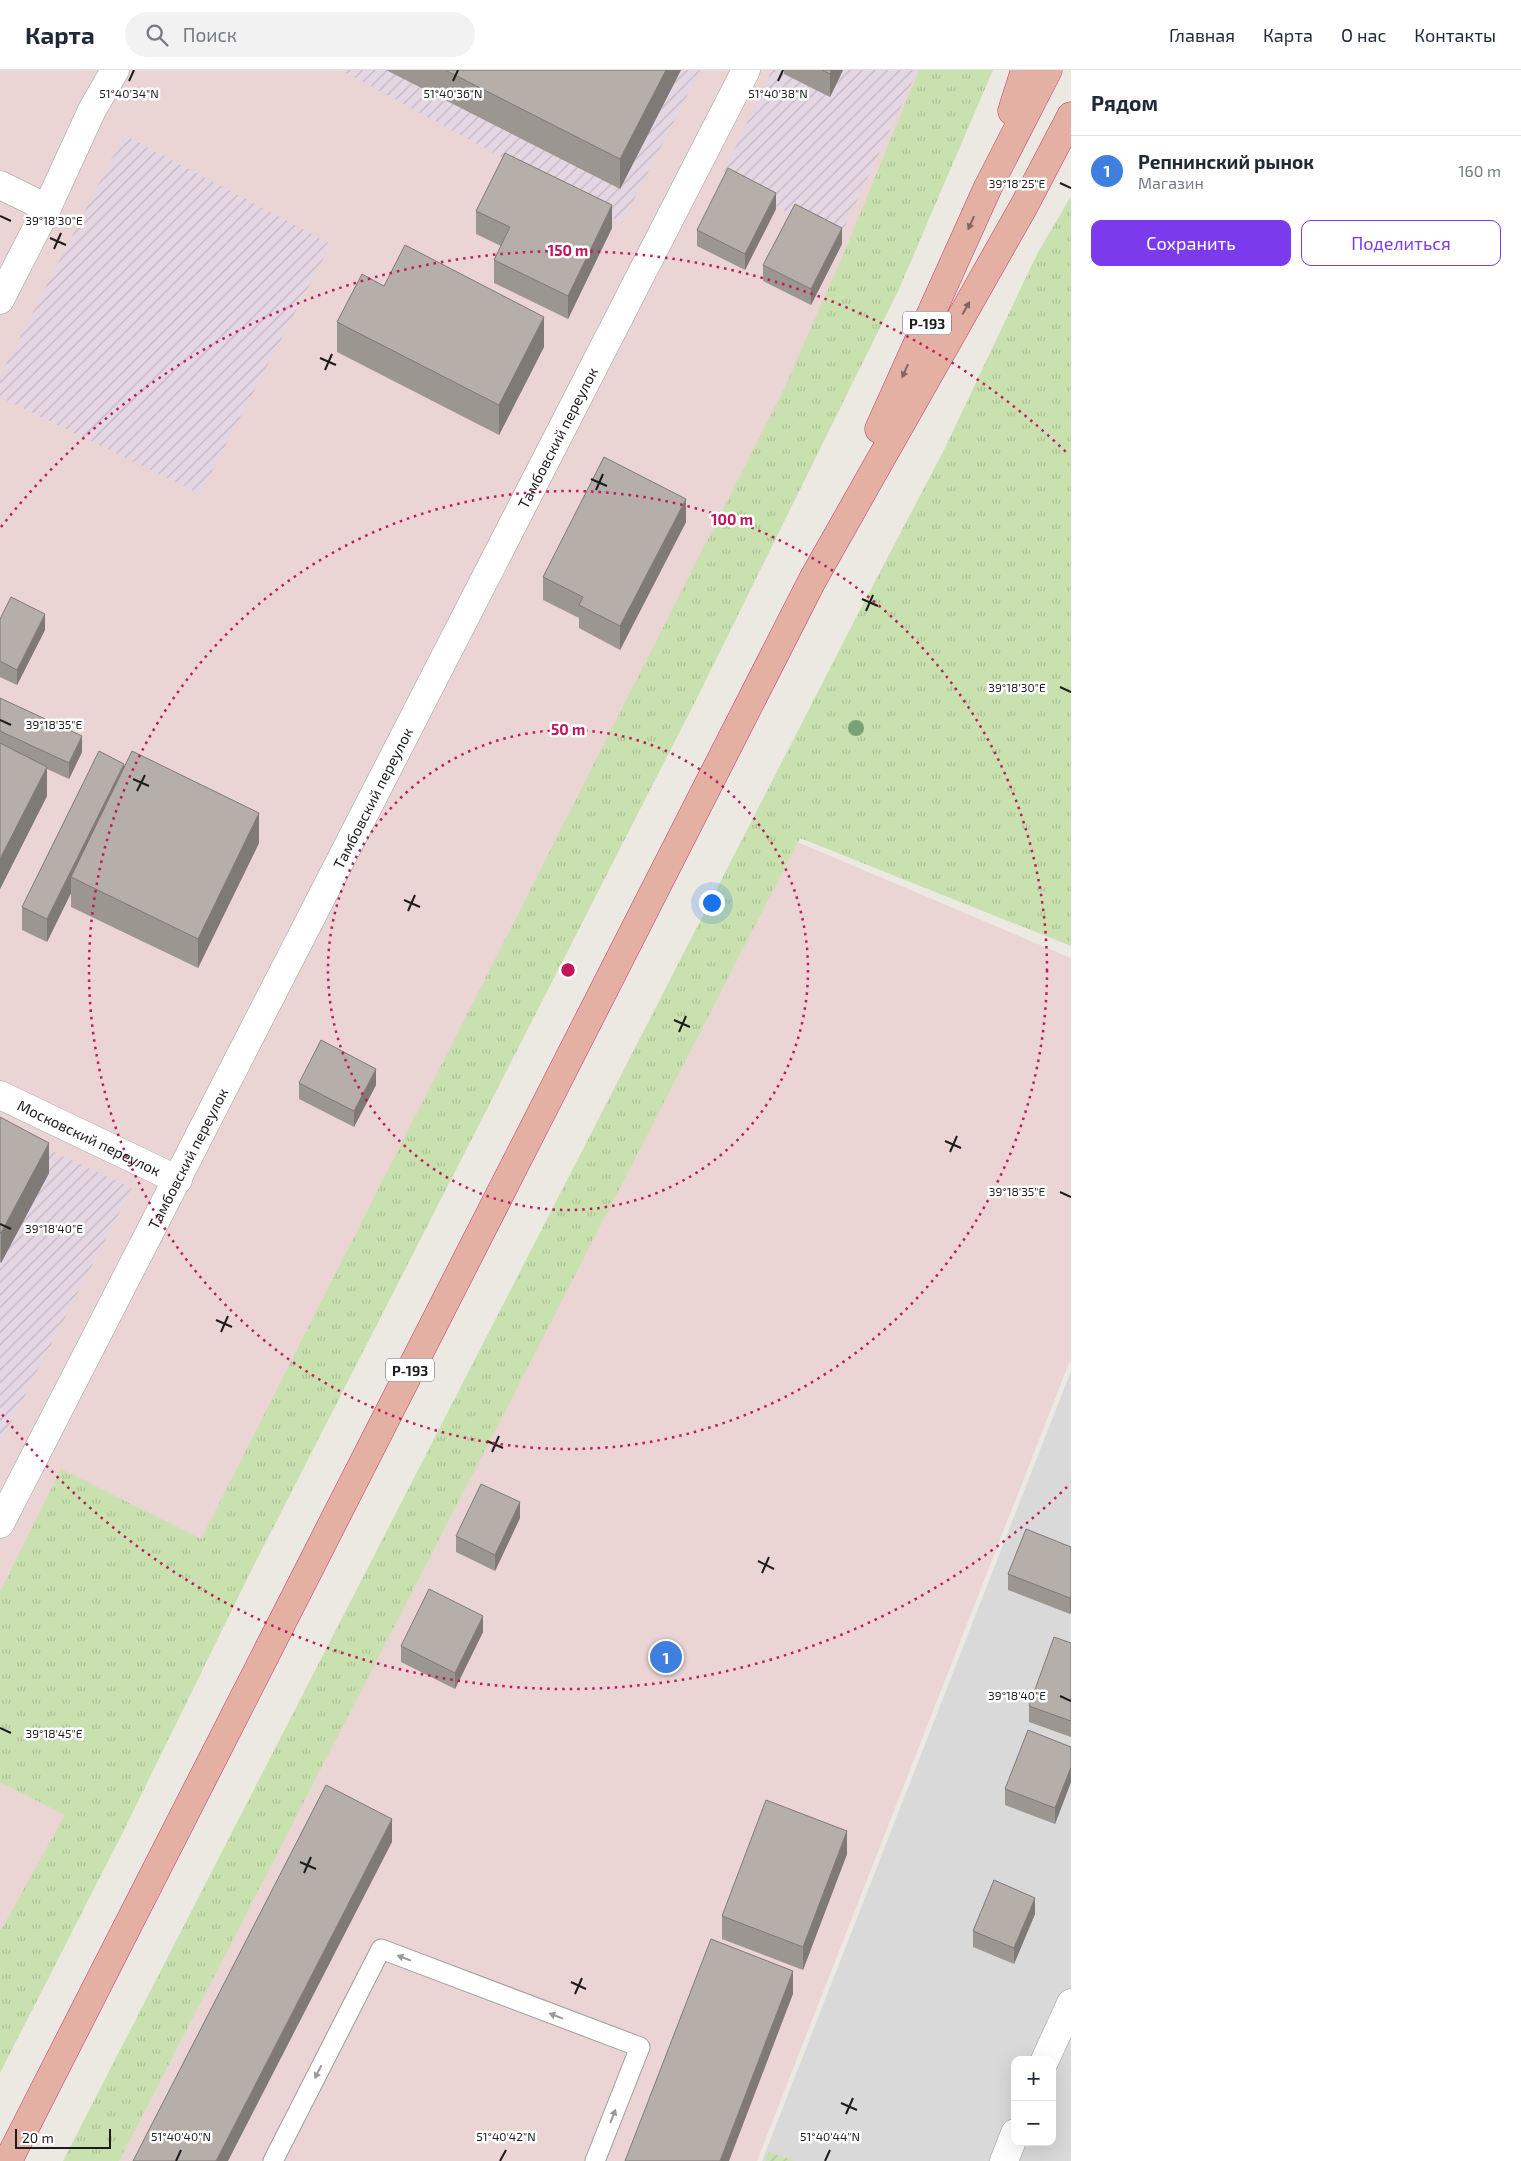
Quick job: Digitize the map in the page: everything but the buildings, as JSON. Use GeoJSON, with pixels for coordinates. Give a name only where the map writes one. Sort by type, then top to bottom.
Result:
{"type":"FeatureCollection","features":[{"type":"Feature","properties":{"kind":"highway"},"geometry":{"type":"LineString","coordinates":[[988,186],[1026,70]]}},
{"type":"Feature","properties":{"kind":"highway","name":"Р-193"},"geometry":{"type":"LineString","coordinates":[[813,579],[988,186],[1048,70]]}},
{"type":"Feature","properties":{"kind":"highway","name":"Р-193"},"geometry":{"type":"LineString","coordinates":[[8,2161],[813,579],[1024,206],[1071,116]]}},
{"type":"Feature","properties":{"kind":"highway"},"geometry":{"type":"LineString","coordinates":[[1024,206],[1071,142]]}},
{"type":"Feature","properties":{"kind":"street"},"geometry":{"type":"LineString","coordinates":[[0,300],[47,208],[92,110],[115,70]]}},
{"type":"Feature","properties":{"kind":"street","name":"Тамбовский переулок"},"geometry":{"type":"LineString","coordinates":[[0,1524],[746,70]]}},
{"type":"Feature","properties":{"kind":"street"},"geometry":{"type":"LineString","coordinates":[[0,185],[47,208]]}},
{"type":"Feature","properties":{"kind":"street","name":"Московский переулок"},"geometry":{"type":"LineString","coordinates":[[0,1095],[178,1180]]}},
{"type":"Feature","properties":{"kind":"street"},"geometry":{"type":"LineString","coordinates":[[1047,2056],[1071,2003]]}},
{"type":"Feature","properties":{"kind":"street"},"geometry":{"type":"LineString","coordinates":[[1004,2161],[1011,2143]]}},
{"type":"Feature","properties":{"kind":"lane"},"geometry":{"type":"LineString","coordinates":[[273,2161],[382,1949],[640,2048],[595,2161]]}},
{"type":"Feature","properties":{"kind":"shaded area"},"geometry":{"type":"Polygon","coordinates":[[[0,70],[980,70],[0,2057],[0,70]]]}},
{"type":"Feature","properties":{"kind":"shaded area"},"geometry":{"type":"Polygon","coordinates":[[[341,70],[700,70],[622,223],[341,70]]]}},
{"type":"Feature","properties":{"kind":"shaded area"},"geometry":{"type":"Polygon","coordinates":[[[772,70],[918,70],[839,239],[721,178],[772,70]]]}},
{"type":"Feature","properties":{"kind":"shaded area"},"geometry":{"type":"Polygon","coordinates":[[[124,135],[331,244],[200,494],[0,397],[0,376],[124,135]]]}},
{"type":"Feature","properties":{"kind":"shaded area"},"geometry":{"type":"Polygon","coordinates":[[[795,841],[1071,958],[1071,1358],[757,2161],[118,2161],[795,841]]]}},
{"type":"Feature","properties":{"kind":"shaded area"},"geometry":{"type":"Polygon","coordinates":[[[0,1127],[132,1188],[0,1443],[0,1127]]]}},
{"type":"Feature","properties":{"kind":"shaded area"},"geometry":{"type":"Polygon","coordinates":[[[1071,1371],[1071,2161],[762,2161],[1071,1371]]]}},
{"type":"Feature","properties":{"kind":"green space"},"geometry":{"type":"Polygon","coordinates":[[[919,70],[993,70],[899,289],[699,694],[250,1573],[123,1832],[0,2073],[0,1932],[65,1815],[0,1782],[0,1592],[61,1469],[201,1539],[785,387],[849,241],[919,70]]]}},
{"type":"Feature","properties":{"kind":"green space"},"geometry":{"type":"Polygon","coordinates":[[[1071,196],[1071,946],[800,838],[119,2161],[63,2161],[944,450],[1037,254],[1071,196]]]}},
{"type":"Feature","properties":{"kind":"green space"},"geometry":{"type":"Polygon","coordinates":[[[769,2152],[794,2161],[765,2161],[769,2152]]]}},
{"type":"Feature","properties":{"kind":"place","name":"Репнинский рынок"},"geometry":{"type":"Point","coordinates":[666,1657]}}]}
